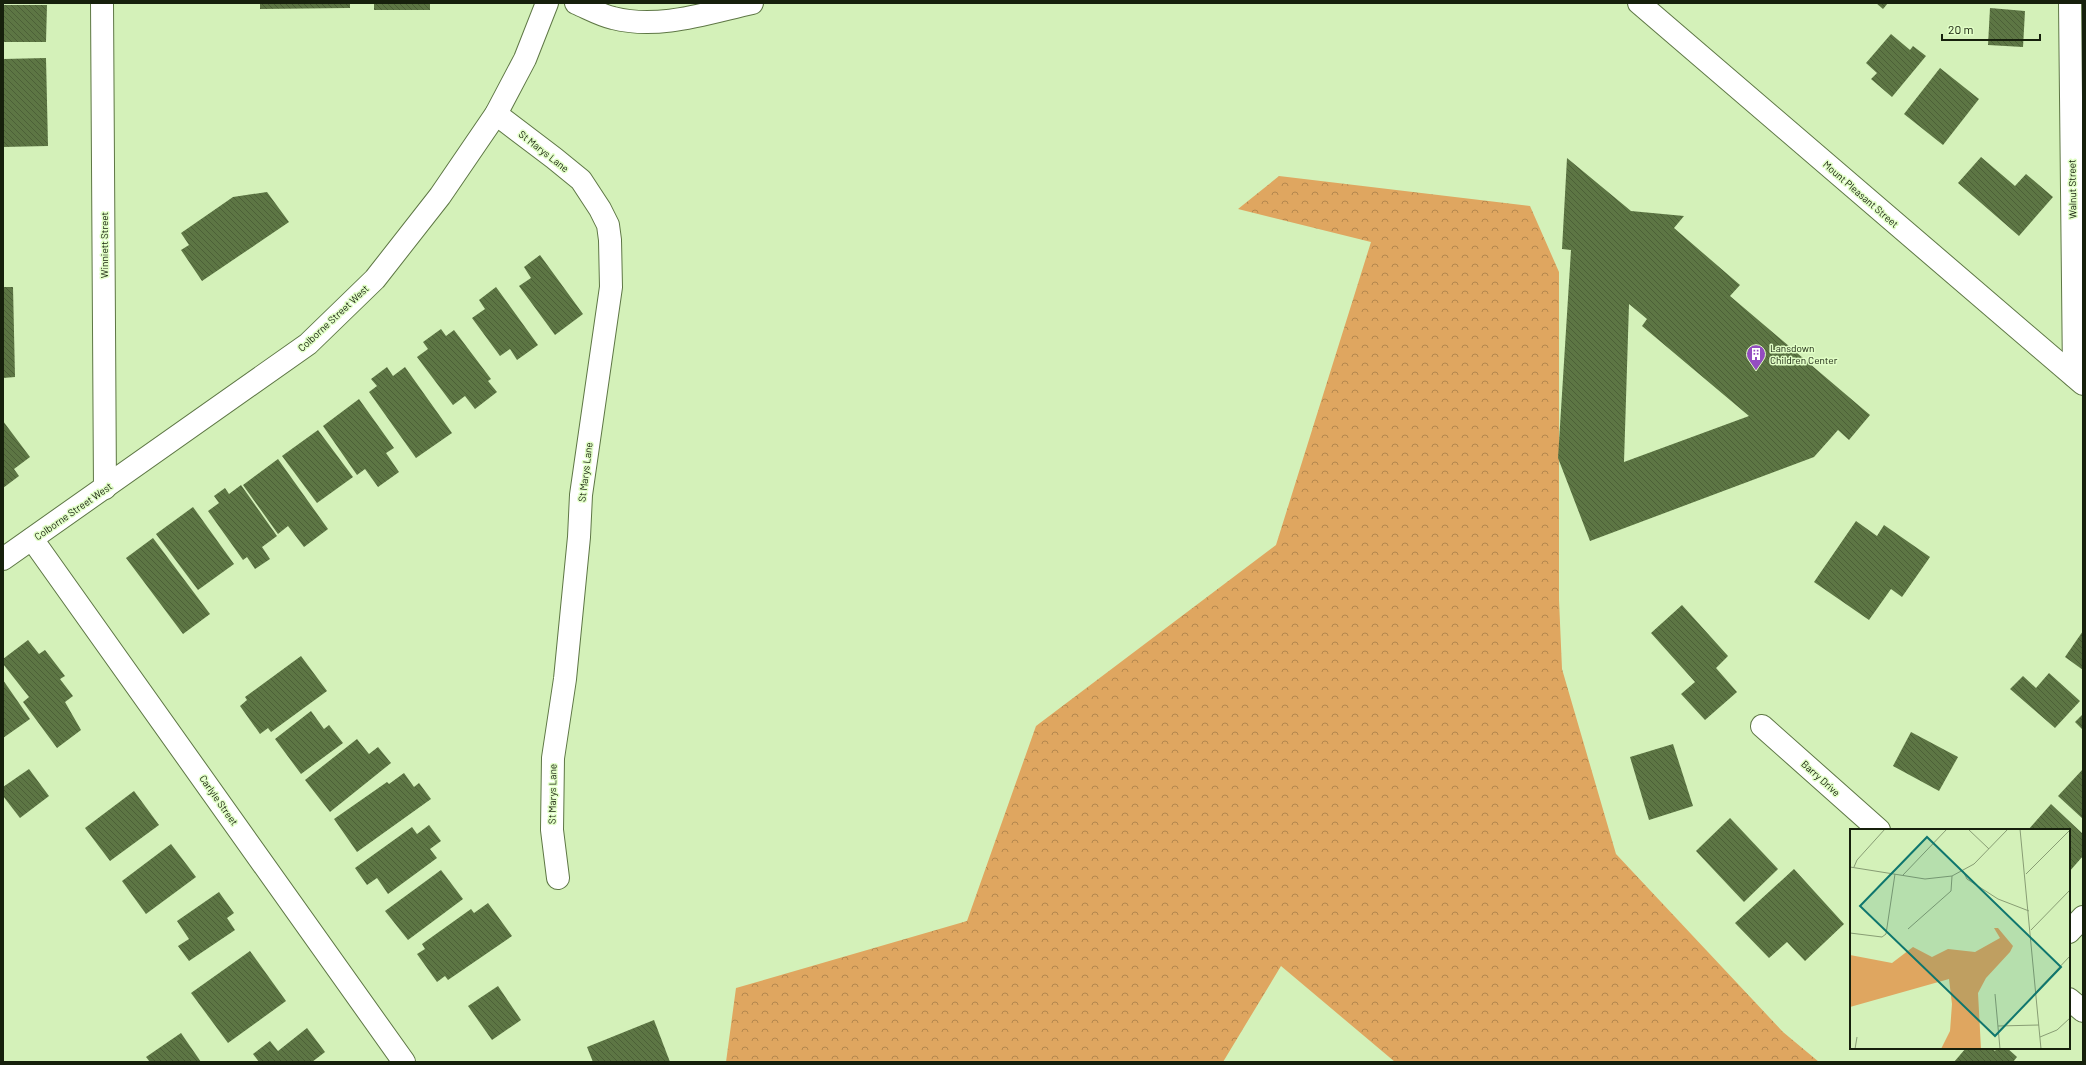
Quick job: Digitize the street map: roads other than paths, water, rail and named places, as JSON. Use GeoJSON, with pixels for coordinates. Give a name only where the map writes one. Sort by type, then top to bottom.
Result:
{"type":"FeatureCollection","features":[{"type":"Feature","properties":{"kind":"street","name":"Winniett Street"},"geometry":{"type":"LineString","coordinates":[[102,3],[105,488]]}},
{"type":"Feature","properties":{"kind":"street","name":"Colborne Street West"},"geometry":{"type":"LineString","coordinates":[[3,559],[308,344],[375,279],[440,196],[496,114],[525,59],[547,3]]}},
{"type":"Feature","properties":{"kind":"street"},"geometry":{"type":"LineString","coordinates":[[576,3],[613,18],[648,23],[673,21],[752,3]]}},
{"type":"Feature","properties":{"kind":"street","name":"Mount Pleasant Street"},"geometry":{"type":"LineString","coordinates":[[1639,3],[2078,380]]}},
{"type":"Feature","properties":{"kind":"street","name":"Walnut Street"},"geometry":{"type":"LineString","coordinates":[[2070,3],[2078,380]]}},
{"type":"Feature","properties":{"kind":"street","name":"St Marys Lane"},"geometry":{"type":"LineString","coordinates":[[496,114],[581,180],[600,209],[608,225],[610,240],[611,286],[581,495],[579,537],[565,679],[553,758],[552,830],[558,878]]}},
{"type":"Feature","properties":{"kind":"street","name":"Carlyle Street"},"geometry":{"type":"LineString","coordinates":[[32,539],[404,1062]]}},
{"type":"Feature","properties":{"kind":"street","name":"Barry Drive"},"geometry":{"type":"LineString","coordinates":[[1762,726],[1878,829]]}},
{"type":"Feature","properties":{"kind":"street"},"geometry":{"type":"LineString","coordinates":[[2070,931],[2083,917]]}},
{"type":"Feature","properties":{"kind":"street"},"geometry":{"type":"LineString","coordinates":[[2070,1000],[2083,1011]]}},
{"type":"Feature","properties":{"kind":"place","name":"Lansdown Children Center"},"geometry":{"type":"Point","coordinates":[1756,371]}}]}
